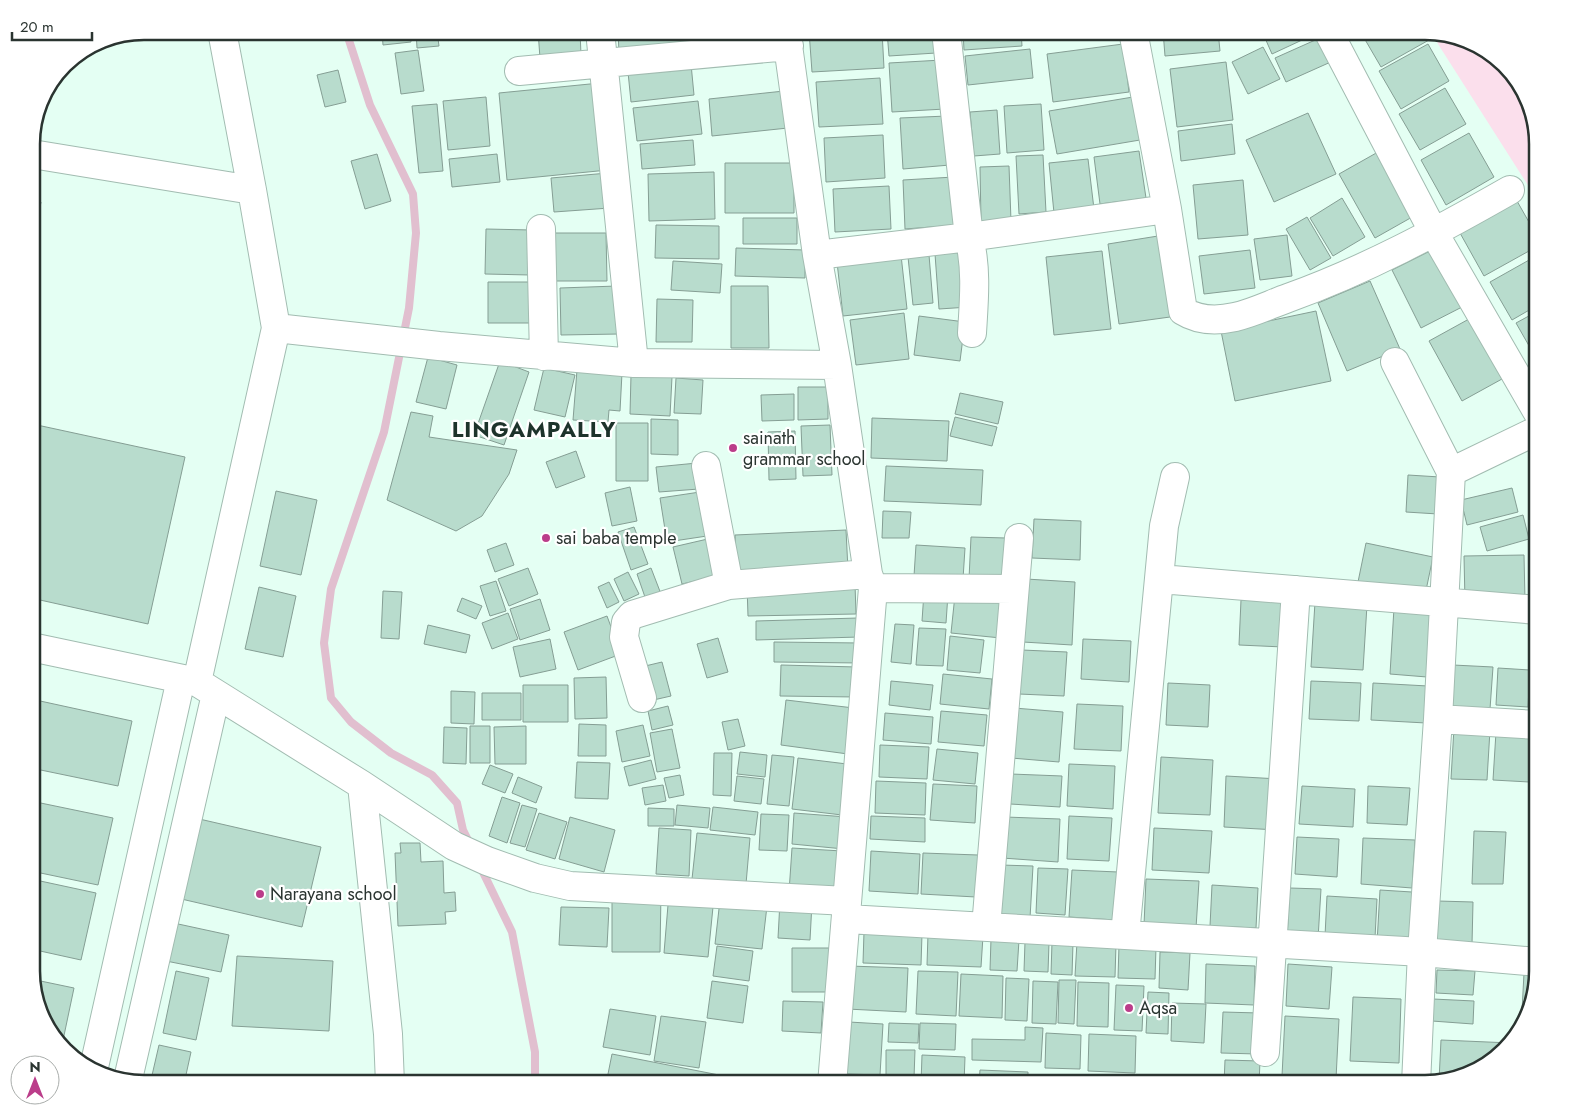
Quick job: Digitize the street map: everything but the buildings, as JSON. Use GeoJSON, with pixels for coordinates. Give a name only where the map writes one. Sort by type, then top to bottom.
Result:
{"type":"FeatureCollection","features":[{"type":"Feature","properties":{"kind":"street"},"geometry":{"type":"LineString","coordinates":[[129,1074],[198,685],[276,328],[224,40]]}},
{"type":"Feature","properties":{"kind":"street"},"geometry":{"type":"LineString","coordinates":[[601,40],[634,363]]}},
{"type":"Feature","properties":{"kind":"street"},"geometry":{"type":"LineString","coordinates":[[519,71],[604,64],[780,40]]}},
{"type":"Feature","properties":{"kind":"street"},"geometry":{"type":"LineString","coordinates":[[787,40],[817,256],[837,365],[870,581],[847,910],[833,1075]]}},
{"type":"Feature","properties":{"kind":"street"},"geometry":{"type":"LineString","coordinates":[[947,40],[969,237],[973,255],[975,292],[972,333]]}},
{"type":"Feature","properties":{"kind":"street"},"geometry":{"type":"LineString","coordinates":[[1135,40],[1167,209],[1183,311],[1194,317],[1209,320],[1235,317],[1326,284],[1434,233],[1510,190]]}},
{"type":"Feature","properties":{"kind":"street"},"geometry":{"type":"LineString","coordinates":[[1333,40],[1434,233],[1529,397]]}},
{"type":"Feature","properties":{"kind":"street"},"geometry":{"type":"LineString","coordinates":[[40,155],[252,190]]}},
{"type":"Feature","properties":{"kind":"street"},"geometry":{"type":"LineString","coordinates":[[817,256],[1167,209]]}},
{"type":"Feature","properties":{"kind":"street"},"geometry":{"type":"LineString","coordinates":[[541,229],[544,356]]}},
{"type":"Feature","properties":{"kind":"street"},"geometry":{"type":"LineString","coordinates":[[276,328],[439,346],[634,363],[837,365]]}},
{"type":"Feature","properties":{"kind":"street"},"geometry":{"type":"LineString","coordinates":[[1395,362],[1451,472],[1416,1075]]}},
{"type":"Feature","properties":{"kind":"street"},"geometry":{"type":"LineString","coordinates":[[1451,472],[1529,434]]}},
{"type":"Feature","properties":{"kind":"street"},"geometry":{"type":"LineString","coordinates":[[706,466],[729,585]]}},
{"type":"Feature","properties":{"kind":"street"},"geometry":{"type":"LineString","coordinates":[[1125,935],[1164,526],[1175,477]]}},
{"type":"Feature","properties":{"kind":"street"},"geometry":{"type":"LineString","coordinates":[[986,927],[1019,538]]}},
{"type":"Feature","properties":{"kind":"street"},"geometry":{"type":"LineString","coordinates":[[1160,579],[1529,609]]}},
{"type":"Feature","properties":{"kind":"street"},"geometry":{"type":"LineString","coordinates":[[642,698],[624,637],[626,622],[632,615],[729,585],[870,581],[1014,589]]}},
{"type":"Feature","properties":{"kind":"street"},"geometry":{"type":"LineString","coordinates":[[1265,1052],[1296,590]]}},
{"type":"Feature","properties":{"kind":"street"},"geometry":{"type":"LineString","coordinates":[[40,649],[198,685],[362,785],[454,846],[487,861],[535,878],[570,886],[847,910],[986,927],[1422,952],[1529,961]]}},
{"type":"Feature","properties":{"kind":"street"},"geometry":{"type":"LineString","coordinates":[[95,1063],[198,685]]}},
{"type":"Feature","properties":{"kind":"street"},"geometry":{"type":"LineString","coordinates":[[1438,719],[1529,724]]}},
{"type":"Feature","properties":{"kind":"street"},"geometry":{"type":"LineString","coordinates":[[362,785],[388,1034],[390,1075]]}},
{"type":"Feature","properties":{"kind":"shaded area"},"geometry":{"type":"Polygon","coordinates":[[[1437,41],[1459,45],[1477,54],[1489,61],[1512,86],[1524,110],[1527,123],[1529,137],[1529,187],[1437,41]]]}},
{"type":"Feature","properties":{"kind":"waterway"},"geometry":{"type":"LineString","coordinates":[[349,40],[370,105],[413,194],[416,233],[409,308],[384,432],[331,589],[324,643],[331,698],[351,722],[391,753],[432,775],[457,803],[463,830],[470,844]]}},
{"type":"Feature","properties":{"kind":"waterway"},"geometry":{"type":"LineString","coordinates":[[480,866],[512,932],[535,1052],[535,1075]]}},
{"type":"Feature","properties":{"kind":"place","name":"sainath grammar school"},"geometry":{"type":"Point","coordinates":[733,448]}},
{"type":"Feature","properties":{"kind":"place","name":"sai baba temple"},"geometry":{"type":"Point","coordinates":[546,538]}},
{"type":"Feature","properties":{"kind":"place","name":"Narayana school"},"geometry":{"type":"Point","coordinates":[260,894]}},
{"type":"Feature","properties":{"kind":"place","name":"Aqsa"},"geometry":{"type":"Point","coordinates":[1129,1008]}},
{"type":"Feature","properties":{"kind":"district","name":"LINGAMPALLY"},"geometry":{"type":"Point","coordinates":[534,429]}}]}
